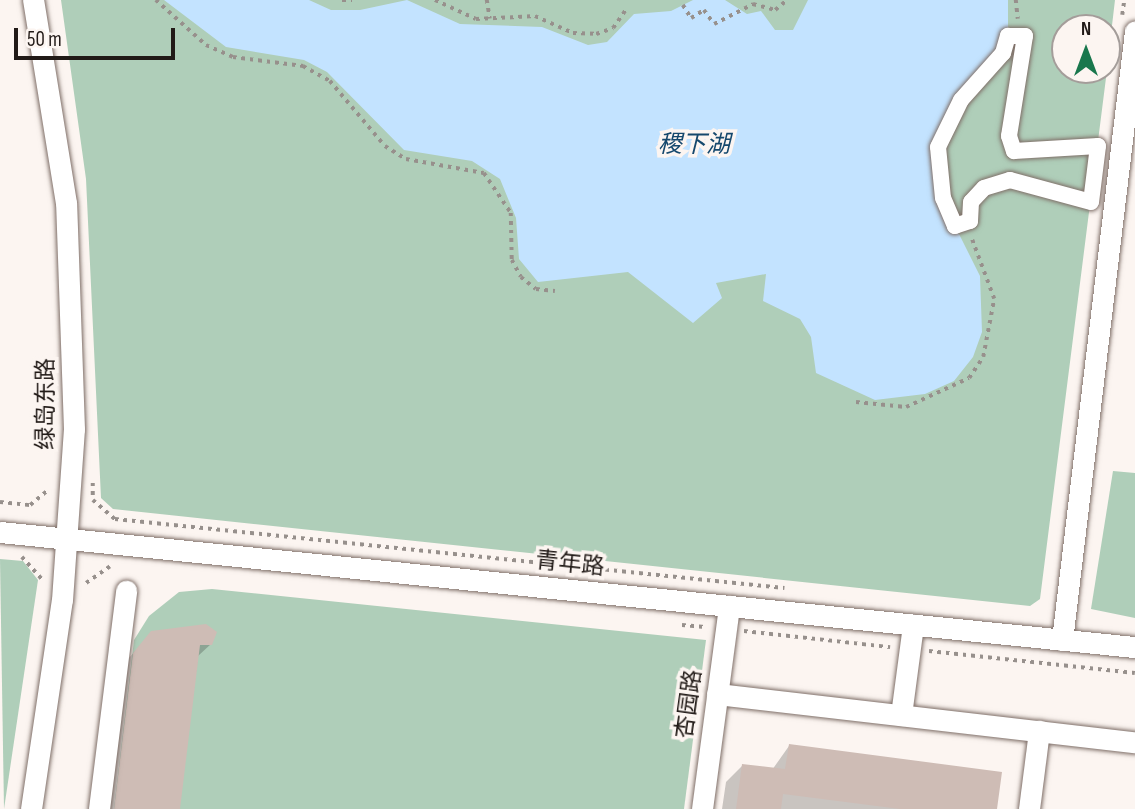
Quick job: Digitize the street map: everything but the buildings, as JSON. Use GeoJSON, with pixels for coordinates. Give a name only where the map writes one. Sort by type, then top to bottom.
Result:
{"type":"FeatureCollection","features":[{"type":"Feature","properties":{"kind":"street","name":"绿岛东路"},"geometry":{"type":"LineString","coordinates":[[31,809],[67,539],[74,429],[66,203],[33,0]]}},
{"type":"Feature","properties":{"kind":"street"},"geometry":{"type":"LineString","coordinates":[[1062,640],[1128,29]]}},
{"type":"Feature","properties":{"kind":"street"},"geometry":{"type":"LineString","coordinates":[[1008,36],[1025,36],[1009,136],[1014,151],[1098,146],[1091,202],[1010,180],[984,188],[971,202],[970,222],[962,224],[955,226],[943,198],[938,148],[961,100],[1003,53],[1008,36]]}},
{"type":"Feature","properties":{"kind":"street","name":"青年路"},"geometry":{"type":"LineString","coordinates":[[0,532],[1135,647]]}},
{"type":"Feature","properties":{"kind":"street"},"geometry":{"type":"LineString","coordinates":[[99,809],[126,591]]}},
{"type":"Feature","properties":{"kind":"street","name":"杏园路"},"geometry":{"type":"LineString","coordinates":[[702,809],[729,606]]}},
{"type":"Feature","properties":{"kind":"street"},"geometry":{"type":"LineString","coordinates":[[901,715],[912,625]]}},
{"type":"Feature","properties":{"kind":"street"},"geometry":{"type":"LineString","coordinates":[[717,694],[1135,742]]}},
{"type":"Feature","properties":{"kind":"street"},"geometry":{"type":"LineString","coordinates":[[1029,809],[1039,731]]}},
{"type":"Feature","properties":{"kind":"path"},"geometry":{"type":"LineString","coordinates":[[156,0],[206,45],[233,57],[303,66],[330,80],[385,146],[405,159],[485,173],[510,213],[512,260],[521,277],[536,289],[555,291]]}},
{"type":"Feature","properties":{"kind":"path"},"geometry":{"type":"LineString","coordinates":[[342,0],[352,0]]}},
{"type":"Feature","properties":{"kind":"path"},"geometry":{"type":"LineString","coordinates":[[435,0],[457,13],[490,19],[535,16],[573,33],[596,34],[613,27],[625,11]]}},
{"type":"Feature","properties":{"kind":"path"},"geometry":{"type":"LineString","coordinates":[[487,0],[490,19]]}},
{"type":"Feature","properties":{"kind":"path"},"geometry":{"type":"LineString","coordinates":[[683,5],[691,18],[704,10],[714,24],[753,4],[785,8],[787,0]]}},
{"type":"Feature","properties":{"kind":"path"},"geometry":{"type":"LineString","coordinates":[[1124,0],[1128,29]]}},
{"type":"Feature","properties":{"kind":"path"},"geometry":{"type":"LineString","coordinates":[[856,402],[906,407],[939,396],[969,378],[983,357],[993,299],[989,272],[962,224]]}},
{"type":"Feature","properties":{"kind":"path"},"geometry":{"type":"LineString","coordinates":[[93,473],[93,500],[114,519],[788,588]]}},
{"type":"Feature","properties":{"kind":"path"},"geometry":{"type":"LineString","coordinates":[[80,595],[89,577],[118,566]]}},
{"type":"Feature","properties":{"kind":"path"},"geometry":{"type":"LineString","coordinates":[[676,624],[1135,673]]}},
{"type":"Feature","properties":{"kind":"green space"},"geometry":{"type":"Polygon","coordinates":[[[61,0],[1115,0],[1113,14],[1051,14],[1051,84],[1105,84],[1040,599],[1030,606],[113,509],[101,498],[86,179],[61,0]]]}},
{"type":"Feature","properties":{"kind":"green space"},"geometry":{"type":"Polygon","coordinates":[[[1113,471],[1135,473],[1135,618],[1091,609],[1113,471]]]}},
{"type":"Feature","properties":{"kind":"green space"},"geometry":{"type":"Polygon","coordinates":[[[0,559],[23,561],[38,580],[4,809],[0,559]]]}},
{"type":"Feature","properties":{"kind":"green space"},"geometry":{"type":"Polygon","coordinates":[[[212,589],[706,640],[684,809],[114,809],[134,640],[149,616],[179,592],[212,589]]]}},
{"type":"Feature","properties":{"kind":"water","name":"稷下湖"},"geometry":{"type":"Polygon","coordinates":[[[164,0],[309,0],[331,10],[360,10],[407,0],[460,24],[542,27],[588,45],[607,42],[634,14],[671,11],[693,0],[725,0],[747,14],[761,11],[775,30],[793,30],[808,0],[1008,0],[1008,36],[961,100],[938,148],[955,226],[980,276],[982,332],[973,357],[954,381],[925,394],[875,400],[816,373],[811,337],[800,319],[763,301],[766,274],[716,283],[722,298],[693,323],[628,272],[538,282],[519,259],[516,218],[500,179],[472,161],[404,150],[327,72],[304,60],[226,47],[164,0]]]}}]}
